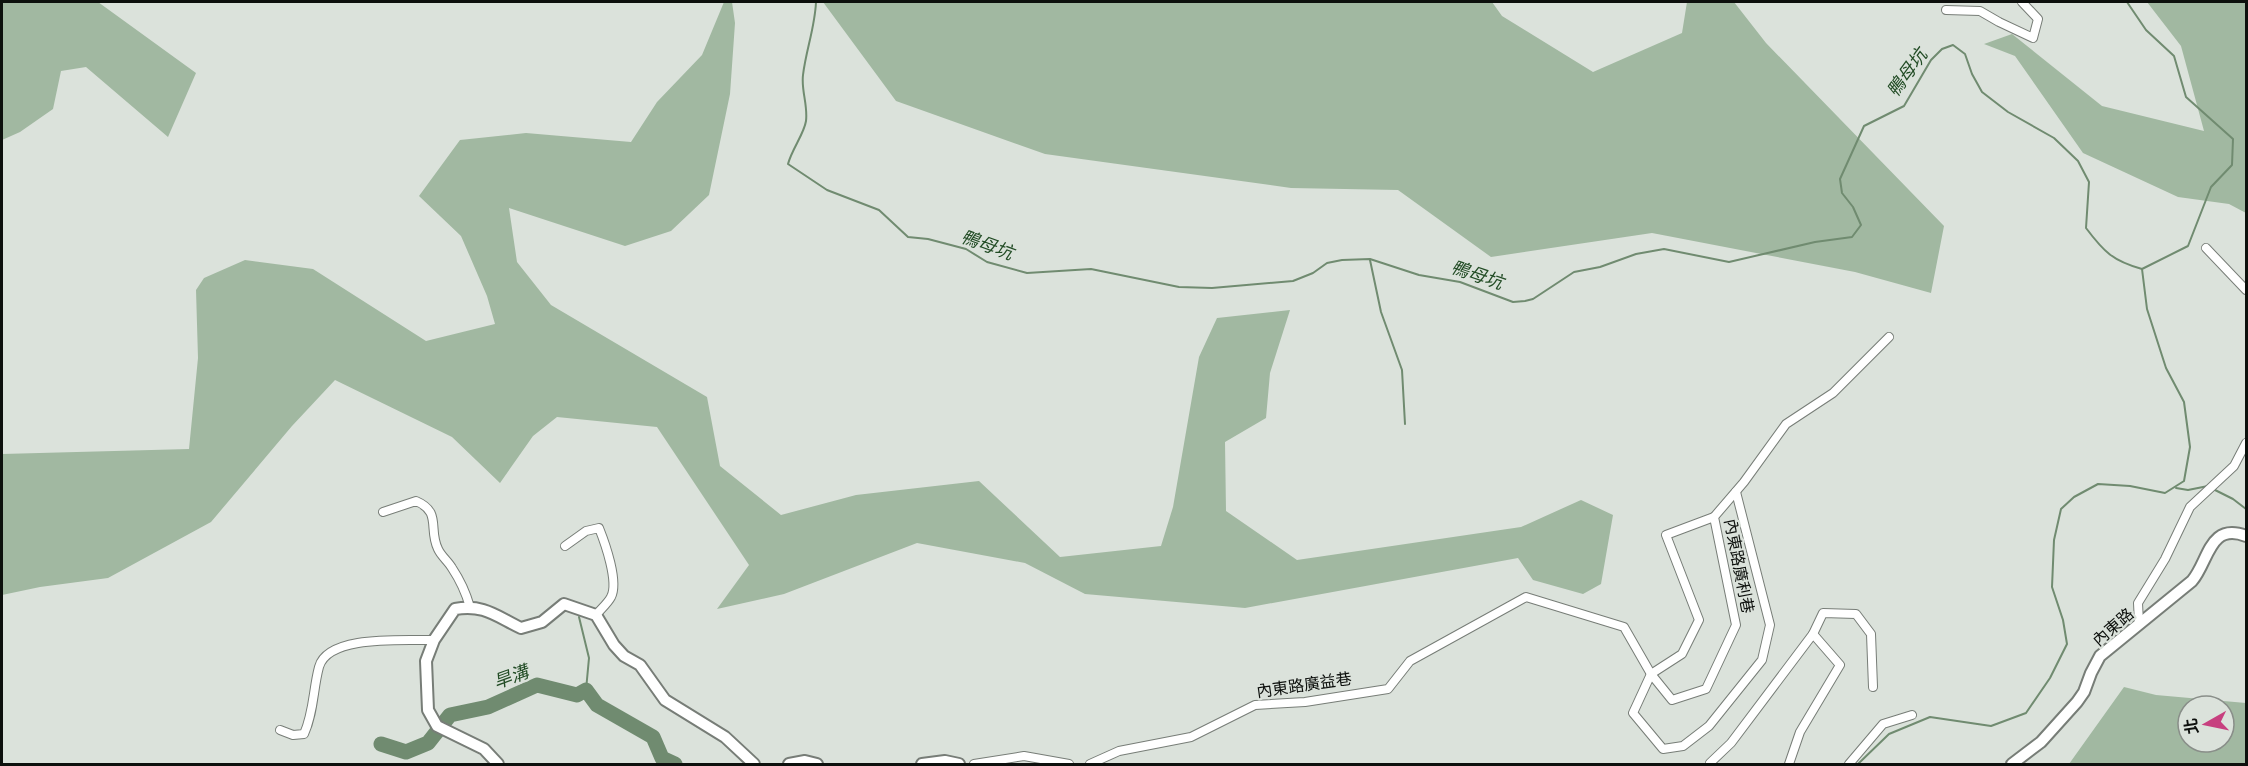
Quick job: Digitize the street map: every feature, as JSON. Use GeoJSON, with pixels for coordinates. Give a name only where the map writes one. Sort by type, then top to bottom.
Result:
{"type":"FeatureCollection","features":[{"type":"Feature","properties":{"kind":"street"},"geometry":{"type":"LineString","coordinates":[[1946,10],[1980,11],[2033,38],[2038,19],[2022,2]]}},
{"type":"Feature","properties":{"kind":"street"},"geometry":{"type":"LineString","coordinates":[[2206,248],[2247,290]]}},
{"type":"Feature","properties":{"kind":"street","name":"內東路廣利巷"},"geometry":{"type":"LineString","coordinates":[[1388,689],[1410,661],[1526,597],[1624,627],[1651,674],[1672,700],[1706,688],[1736,625],[1714,517],[1736,492],[1786,424],[1833,393],[1889,337]]}},
{"type":"Feature","properties":{"kind":"street"},"geometry":{"type":"LineString","coordinates":[[2139,624],[2138,603],[2165,559],[2190,507],[2234,466],[2247,443]]}},
{"type":"Feature","properties":{"kind":"street"},"geometry":{"type":"LineString","coordinates":[[1714,517],[1666,535],[1699,620],[1682,654],[1651,674],[1633,713],[1663,748],[1683,746],[1708,726],[1762,660],[1770,625],[1736,492]]}},
{"type":"Feature","properties":{"kind":"street"},"geometry":{"type":"LineString","coordinates":[[383,512],[416,501],[429,508],[432,513],[434,537],[438,550],[452,567],[470,607]]}},
{"type":"Feature","properties":{"kind":"street"},"geometry":{"type":"LineString","coordinates":[[565,546],[586,531],[598,528],[609,552],[612,597],[596,615]]}},
{"type":"Feature","properties":{"kind":"street","name":"內東路"},"geometry":{"type":"LineString","coordinates":[[2012,765],[2042,742],[2084,692],[2100,656],[2192,581],[2200,571],[2208,549],[2214,541],[2231,533],[2247,536]]}},
{"type":"Feature","properties":{"kind":"street"},"geometry":{"type":"LineString","coordinates":[[498,765],[484,749],[437,726],[428,711],[426,661],[434,640],[455,609],[470,607],[489,611],[521,628],[542,622],[564,604],[596,615],[614,645],[624,656],[640,665],[665,700],[725,737],[754,765]]}},
{"type":"Feature","properties":{"kind":"street"},"geometry":{"type":"LineString","coordinates":[[1710,763],[1731,743],[1813,634],[1823,613],[1856,615],[1870,634],[1873,687]]}},
{"type":"Feature","properties":{"kind":"street"},"geometry":{"type":"LineString","coordinates":[[1789,765],[1800,732],[1840,665],[1813,634]]}},
{"type":"Feature","properties":{"kind":"street"},"geometry":{"type":"LineString","coordinates":[[280,730],[293,735],[304,734],[310,720],[320,665],[326,654],[350,643],[434,640]]}},
{"type":"Feature","properties":{"kind":"street","name":"內東路廣益巷"},"geometry":{"type":"LineString","coordinates":[[1090,765],[1119,751],[1191,737],[1255,705],[1305,702],[1388,689]]}},
{"type":"Feature","properties":{"kind":"street"},"geometry":{"type":"LineString","coordinates":[[1849,765],[1883,724],[1911,715]]}},
{"type":"Feature","properties":{"kind":"street"},"geometry":{"type":"LineString","coordinates":[[974,765],[1024,756],[1069,765]]}},
{"type":"Feature","properties":{"kind":"street"},"geometry":{"type":"LineString","coordinates":[[789,765],[805,761],[817,765]]}},
{"type":"Feature","properties":{"kind":"street"},"geometry":{"type":"LineString","coordinates":[[922,765],[945,761],[959,765]]}},
{"type":"Feature","properties":{"kind":"green space"},"geometry":{"type":"Polygon","coordinates":[[[2,2],[98,2],[196,73],[168,137],[86,67],[61,71],[53,109],[20,132],[2,140],[2,2]]]}},
{"type":"Feature","properties":{"kind":"green space"},"geometry":{"type":"Polygon","coordinates":[[[724,2],[732,2],[735,23],[730,94],[709,195],[671,231],[625,246],[509,208],[517,262],[551,305],[707,397],[720,466],[781,515],[856,495],[979,481],[1060,557],[1161,546],[1173,507],[1199,357],[1217,318],[1290,310],[1270,373],[1266,418],[1225,442],[1226,511],[1297,560],[1521,527],[1581,500],[1613,515],[1601,584],[1583,594],[1533,580],[1518,558],[1245,608],[1085,594],[1025,563],[917,543],[784,594],[717,609],[749,565],[657,427],[557,417],[533,436],[500,483],[452,437],[335,380],[292,426],[211,522],[108,578],[40,587],[2,595],[2,454],[189,449],[198,358],[196,290],[204,278],[245,260],[313,269],[426,341],[495,324],[487,296],[461,236],[419,196],[460,140],[526,133],[631,142],[657,102],[702,55],[724,2]]]}},
{"type":"Feature","properties":{"kind":"green space"},"geometry":{"type":"Polygon","coordinates":[[[823,2],[1492,2],[1502,16],[1593,72],[1682,33],[1687,2],[1734,2],[1766,43],[1944,226],[1931,293],[1855,272],[1652,233],[1491,257],[1398,190],[1291,188],[1045,154],[896,101],[823,2]]]}},
{"type":"Feature","properties":{"kind":"green space"},"geometry":{"type":"Polygon","coordinates":[[[2147,2],[2246,2],[2246,213],[2229,204],[2178,197],[2083,153],[2015,56],[1984,44],[2012,34],[2102,106],[2204,131],[2181,46],[2147,2]]]}},
{"type":"Feature","properties":{"kind":"green space"},"geometry":{"type":"Polygon","coordinates":[[[2124,687],[2156,695],[2176,697],[2176,754],[2236,754],[2236,702],[2246,703],[2246,764],[2069,764],[2124,687]]]}},
{"type":"Feature","properties":{"kind":"waterway","name":"鴨母坑"},"geometry":{"type":"LineString","coordinates":[[816,2],[803,75],[806,121],[788,164],[827,190],[879,210],[908,237],[928,239],[966,249],[987,262],[1027,273],[1091,269],[1179,287],[1212,288],[1293,281],[1313,273],[1327,263],[1370,259],[1419,275],[1460,282],[1513,302],[1533,299],[1574,272],[1600,267],[1636,254],[1664,249],[1729,262],[1815,242],[1852,237],[1861,225],[1853,207],[1842,193],[1840,179],[1864,126],[1904,106],[1931,60],[1942,49],[1953,45],[1965,54],[1982,92],[2008,112],[2054,138],[2078,161],[2089,182],[2086,228],[2098,243],[2116,259],[2142,269]]}},
{"type":"Feature","properties":{"kind":"waterway"},"geometry":{"type":"LineString","coordinates":[[1858,764],[1889,734],[1930,717],[1991,726],[2026,713],[2050,678],[2067,644],[2063,620],[2052,587],[2054,540],[2061,509],[2074,497],[2098,484],[2130,486],[2165,493],[2184,481],[2190,447],[2184,402],[2166,368],[2147,309],[2142,269],[2188,246],[2211,187],[2232,165],[2233,139],[2186,97],[2174,56],[2146,30],[2127,2]]}},
{"type":"Feature","properties":{"kind":"waterway"},"geometry":{"type":"LineString","coordinates":[[1370,260],[1381,312],[1402,370],[1405,424]]}},
{"type":"Feature","properties":{"kind":"waterway"},"geometry":{"type":"LineString","coordinates":[[2176,488],[2188,490],[2208,486]]}},
{"type":"Feature","properties":{"kind":"waterway"},"geometry":{"type":"LineString","coordinates":[[2213,489],[2233,499],[2246,509]]}},
{"type":"Feature","properties":{"kind":"waterway"},"geometry":{"type":"LineString","coordinates":[[579,617],[589,658],[586,690]]}},
{"type":"Feature","properties":{"kind":"waterway","name":"旱溝"},"geometry":{"type":"LineString","coordinates":[[381,744],[406,752],[428,743],[450,715],[488,707],[537,685],[577,695],[586,690],[597,705],[653,737],[662,758],[675,764]]}}]}
